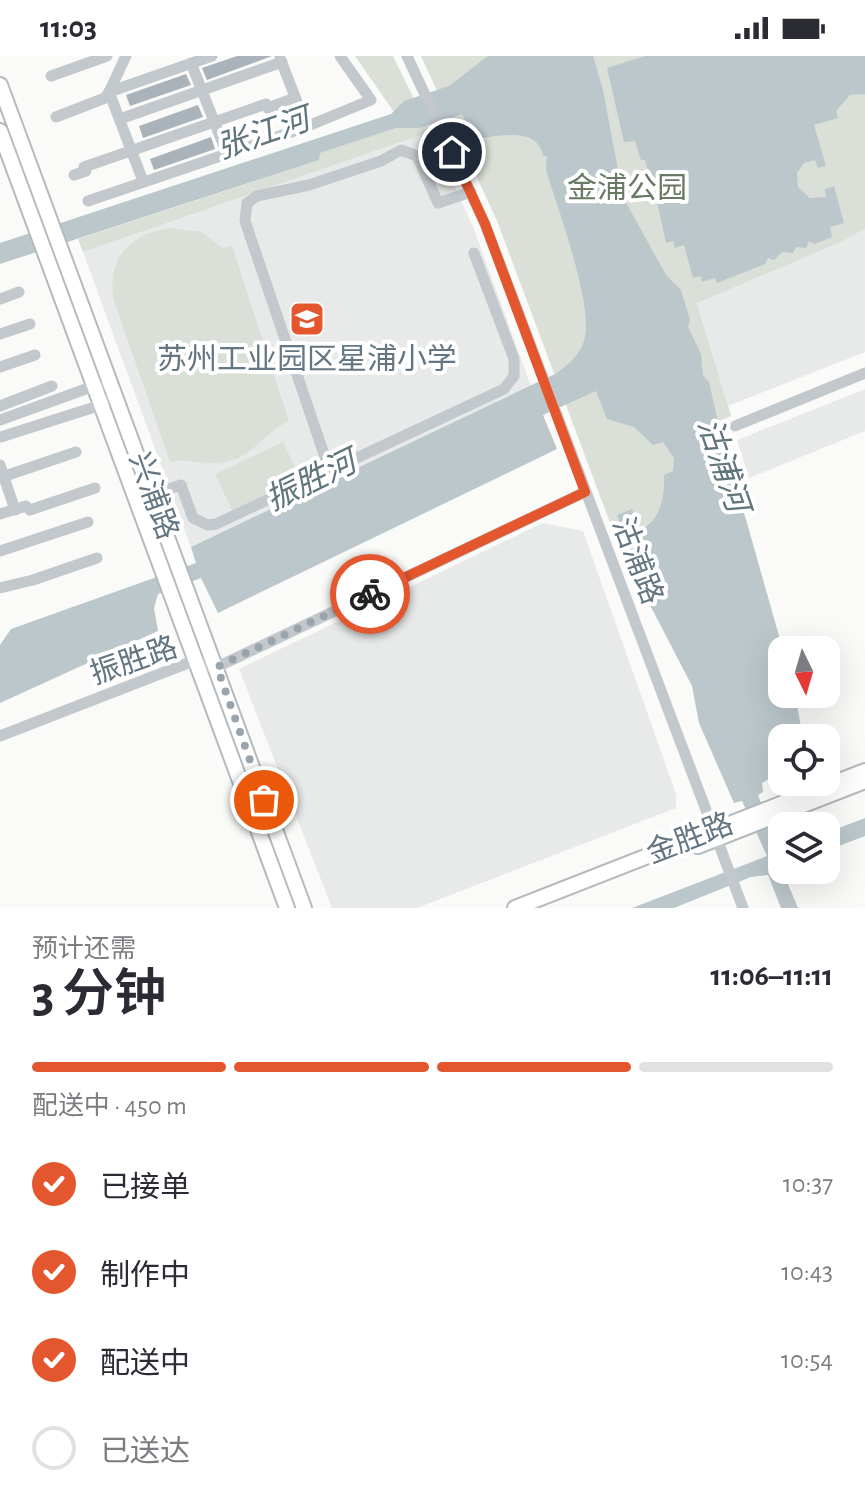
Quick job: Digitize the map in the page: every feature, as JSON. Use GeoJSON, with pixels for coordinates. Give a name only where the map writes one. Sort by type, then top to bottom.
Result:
{"type":"FeatureCollection","features":[{"type":"Feature","properties":{"kind":"main road","name":"兴浦路"},"geometry":{"type":"LineString","coordinates":[[0,85],[304,908]]}},
{"type":"Feature","properties":{"kind":"main road","name":"兴浦路"},"geometry":{"type":"LineString","coordinates":[[0,131],[287,908]]}},
{"type":"Feature","properties":{"kind":"main road","name":"金胜路"},"geometry":{"type":"LineString","coordinates":[[772,812],[865,771]]}},
{"type":"Feature","properties":{"kind":"main road","name":"金胜路"},"geometry":{"type":"LineString","coordinates":[[772,812],[865,781]]}},
{"type":"Feature","properties":{"kind":"main road","name":"金胜路"},"geometry":{"type":"LineString","coordinates":[[515,908],[768,814]]}},
{"type":"Feature","properties":{"kind":"main road","name":"金胜路"},"geometry":{"type":"LineString","coordinates":[[542,908],[714,834]]}},
{"type":"Feature","properties":{"kind":"street"},"geometry":{"type":"LineString","coordinates":[[51,76],[107,56]]}},
{"type":"Feature","properties":{"kind":"street"},"geometry":{"type":"LineString","coordinates":[[56,117],[105,98],[126,56]]}},
{"type":"Feature","properties":{"kind":"street"},"geometry":{"type":"LineString","coordinates":[[109,92],[212,56]]}},
{"type":"Feature","properties":{"kind":"street"},"geometry":{"type":"LineString","coordinates":[[88,201],[227,154],[371,100],[340,56]]}},
{"type":"Feature","properties":{"kind":"street","name":"沽浦路"},"geometry":{"type":"LineString","coordinates":[[407,56],[471,192],[743,908]]}},
{"type":"Feature","properties":{"kind":"street"},"geometry":{"type":"LineString","coordinates":[[120,119],[281,59],[306,125]]}},
{"type":"Feature","properties":{"kind":"street"},"geometry":{"type":"LineString","coordinates":[[191,63],[227,154]]}},
{"type":"Feature","properties":{"kind":"street"},"geometry":{"type":"LineString","coordinates":[[109,92],[143,181]]}},
{"type":"Feature","properties":{"kind":"street"},"geometry":{"type":"LineString","coordinates":[[74,175],[86,171],[84,167],[266,104],[268,108],[295,98]]}},
{"type":"Feature","properties":{"kind":"street"},"geometry":{"type":"LineString","coordinates":[[329,469],[245,221],[247,203],[257,196],[309,185],[381,161],[401,150],[417,156],[438,203],[471,192]]}},
{"type":"Feature","properties":{"kind":"street"},"geometry":{"type":"LineString","coordinates":[[153,494],[181,485],[193,518],[208,525],[510,383],[515,368],[514,359],[474,253]]}},
{"type":"Feature","properties":{"kind":"street"},"geometry":{"type":"LineString","coordinates":[[0,299],[19,292]]}},
{"type":"Feature","properties":{"kind":"street"},"geometry":{"type":"LineString","coordinates":[[0,334],[30,324]]}},
{"type":"Feature","properties":{"kind":"street"},"geometry":{"type":"LineString","coordinates":[[0,367],[35,355]]}},
{"type":"Feature","properties":{"kind":"street"},"geometry":{"type":"LineString","coordinates":[[735,426],[865,373]]}},
{"type":"Feature","properties":{"kind":"street"},"geometry":{"type":"LineString","coordinates":[[0,406],[52,386]]}},
{"type":"Feature","properties":{"kind":"street"},"geometry":{"type":"LineString","coordinates":[[0,420],[94,386],[114,390],[101,405],[0,438]]}},
{"type":"Feature","properties":{"kind":"street"},"geometry":{"type":"LineString","coordinates":[[15,510],[2,470],[76,452]]}},
{"type":"Feature","properties":{"kind":"street"},"geometry":{"type":"LineString","coordinates":[[0,514],[26,506],[30,510],[95,488]]}},
{"type":"Feature","properties":{"kind":"street","name":"振胜路"},"geometry":{"type":"LineString","coordinates":[[0,736],[188,663],[217,667],[585,492]]}},
{"type":"Feature","properties":{"kind":"street"},"geometry":{"type":"LineString","coordinates":[[0,551],[88,522]]}},
{"type":"Feature","properties":{"kind":"street"},"geometry":{"type":"LineString","coordinates":[[0,588],[97,558]]}},
{"type":"Feature","properties":{"kind":"shaded area","name":"苏州工业园区星浦小学"},"geometry":{"type":"Polygon","coordinates":[[[430,132],[474,229],[531,386],[191,547],[83,252],[430,132]]]}},
{"type":"Feature","properties":{"kind":"shaded area"},"geometry":{"type":"Polygon","coordinates":[[[865,229],[865,352],[728,406],[697,302],[865,229]]]}},
{"type":"Feature","properties":{"kind":"shaded area"},"geometry":{"type":"Polygon","coordinates":[[[865,389],[865,431],[749,478],[737,440],[865,389]]]}},
{"type":"Feature","properties":{"kind":"shaded area"},"geometry":{"type":"Polygon","coordinates":[[[543,523],[583,531],[676,794],[676,808],[417,908],[332,908],[239,669],[543,523]]]}},
{"type":"Feature","properties":{"kind":"green space"},"geometry":{"type":"Polygon","coordinates":[[[355,56],[393,56],[414,99],[404,101],[394,112],[355,56]]]}},
{"type":"Feature","properties":{"kind":"green space","name":"金浦公园"},"geometry":{"type":"Polygon","coordinates":[[[421,56],[865,56],[865,229],[697,303],[731,416],[717,422],[757,559],[639,600],[497,221],[421,56]]]}},
{"type":"Feature","properties":{"kind":"green space"},"geometry":{"type":"Polygon","coordinates":[[[427,126],[430,132],[83,252],[78,239],[319,160],[319,153],[396,128],[427,126]]]}},
{"type":"Feature","properties":{"kind":"green space"},"geometry":{"type":"Polygon","coordinates":[[[171,228],[201,232],[223,248],[232,246],[289,421],[248,452],[224,462],[170,462],[113,298],[114,270],[125,249],[144,235],[171,228]]]}},
{"type":"Feature","properties":{"kind":"green space"},"geometry":{"type":"Polygon","coordinates":[[[283,442],[301,480],[233,512],[215,474],[283,442]]]}},
{"type":"Feature","properties":{"kind":"water","name":"沽浦河"},"geometry":{"type":"Polygon","coordinates":[[[488,56],[593,56],[603,90],[621,186],[626,196],[623,197],[666,275],[681,290],[690,320],[688,327],[701,354],[703,376],[709,382],[732,485],[739,495],[779,636],[768,636],[768,708],[798,708],[800,724],[768,724],[768,779],[762,783],[763,792],[758,795],[768,821],[768,875],[751,877],[674,908],[632,908],[767,856],[742,801],[734,803],[699,723],[692,686],[650,605],[617,515],[632,509],[640,530],[653,520],[664,491],[664,475],[673,471],[674,458],[663,442],[653,445],[634,427],[607,419],[596,391],[543,415],[557,449],[218,613],[201,578],[158,594],[154,608],[158,631],[0,703],[0,645],[11,629],[196,563],[191,547],[555,374],[579,351],[586,326],[580,282],[546,170],[547,156],[543,156],[534,140],[526,137],[506,135],[475,139],[462,114],[420,128],[396,128],[320,153],[319,160],[0,264],[0,243],[391,114],[404,101],[449,86],[488,56]]]}},
{"type":"Feature","properties":{"kind":"water"},"geometry":{"type":"Polygon","coordinates":[[[645,56],[865,56],[865,94],[850,95],[836,111],[838,118],[814,125],[826,166],[818,168],[815,160],[804,163],[797,173],[798,187],[810,198],[826,197],[825,189],[834,186],[844,223],[830,227],[832,237],[815,244],[809,241],[806,248],[796,247],[793,253],[782,252],[774,260],[768,258],[765,264],[717,283],[715,278],[702,282],[701,276],[693,278],[684,245],[675,248],[673,241],[666,243],[645,160],[641,160],[635,141],[624,142],[607,68],[645,56]]]}},
{"type":"Feature","properties":{"kind":"water"},"geometry":{"type":"Polygon","coordinates":[[[865,818],[865,836],[840,846],[840,828],[865,818]]]}},
{"type":"Feature","properties":{"kind":"water"},"geometry":{"type":"Polygon","coordinates":[[[772,884],[788,884],[798,908],[781,908],[772,884]]]}},
{"type":"Feature","properties":{"kind":"building"},"geometry":{"type":"Polygon","coordinates":[[[237,56],[272,56],[207,80],[202,68],[237,56]]]}},
{"type":"Feature","properties":{"kind":"building"},"geometry":{"type":"Polygon","coordinates":[[[186,74],[191,85],[130,106],[126,95],[186,74]]]}},
{"type":"Feature","properties":{"kind":"building"},"geometry":{"type":"Polygon","coordinates":[[[198,105],[203,117],[143,138],[139,126],[198,105]]]}},
{"type":"Feature","properties":{"kind":"building"},"geometry":{"type":"Polygon","coordinates":[[[211,137],[215,149],[154,170],[150,159],[211,137]]]}},
{"type":"Feature","properties":{"kind":"way so far"},"geometry":{"type":"LineString","coordinates":[[264,800],[217,667],[370,594]]}},
{"type":"Feature","properties":{"kind":"place","name":"苏州工业园区星浦小学"},"geometry":{"type":"Point","coordinates":[307,319]}},
{"type":"Feature","properties":{"kind":"route"},"geometry":{"type":"LineString","coordinates":[[370,594],[585,492],[485,224],[452,152]]}},
{"type":"Feature","properties":{"kind":"water label","name":"张江河"},"geometry":{"type":"Point","coordinates":[263,134]}},
{"type":"Feature","properties":{"kind":"water label","name":"振胜河"},"geometry":{"type":"Point","coordinates":[311,481]}}]}
